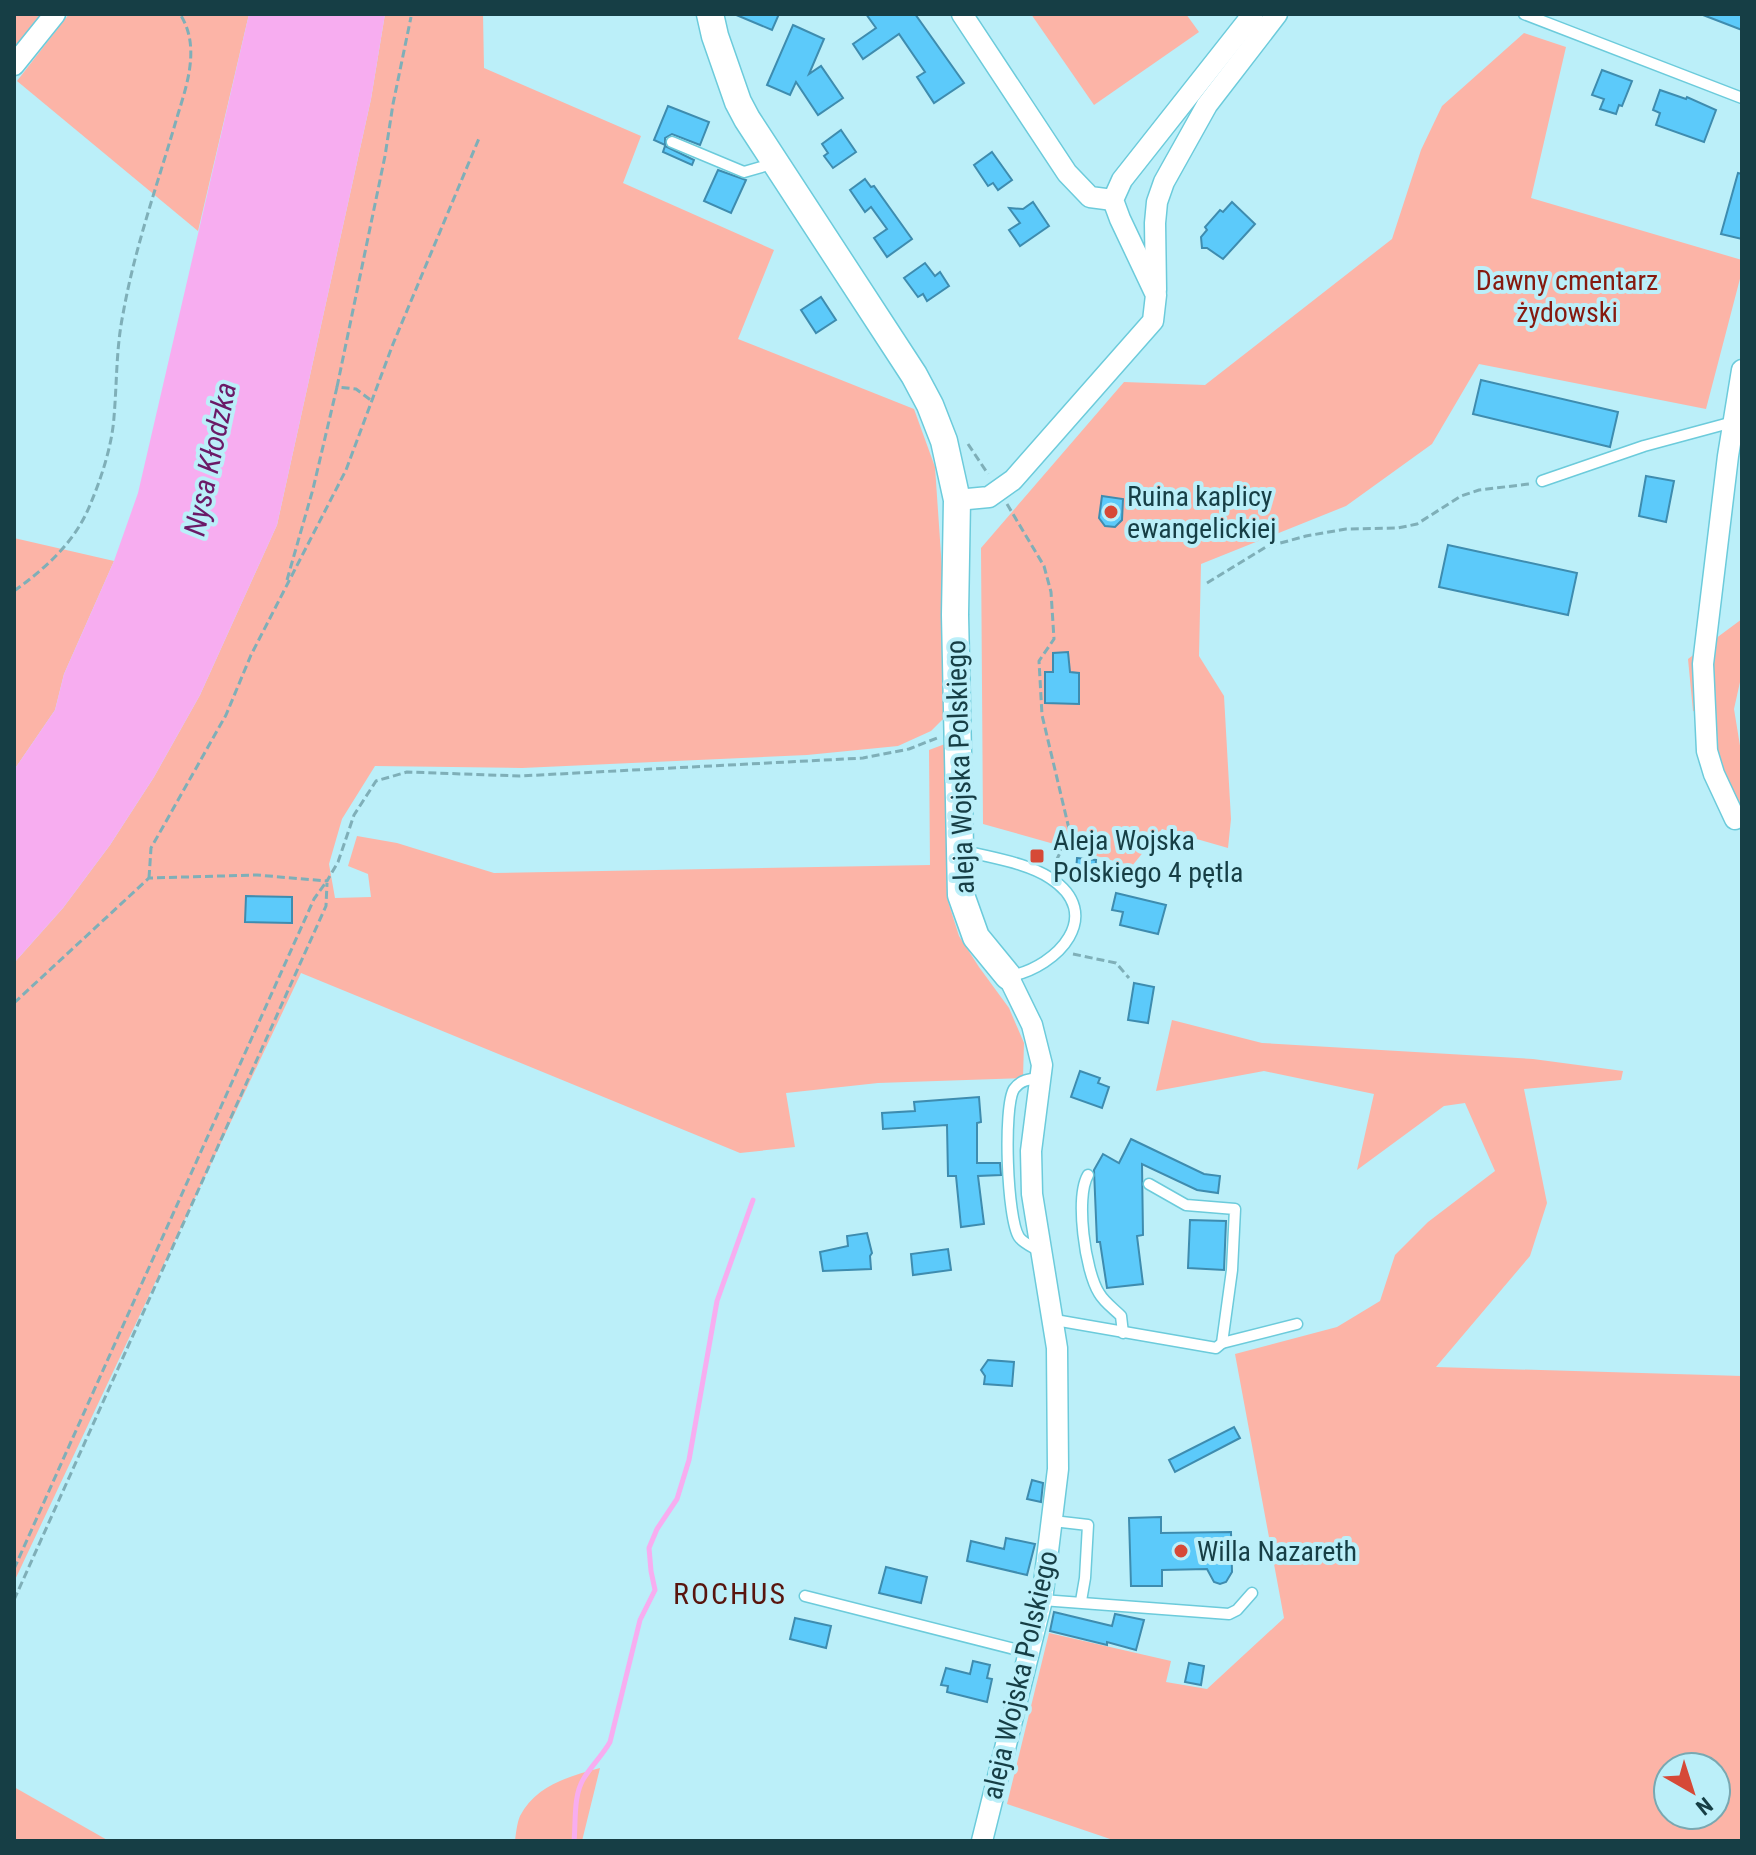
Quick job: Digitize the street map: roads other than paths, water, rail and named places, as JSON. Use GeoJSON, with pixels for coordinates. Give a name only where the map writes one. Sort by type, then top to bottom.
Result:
{"type":"FeatureCollection","features":[{"type":"Feature","properties":{"kind":"street"},"geometry":{"type":"LineString","coordinates":[[14,65],[55,14]]}},
{"type":"Feature","properties":{"kind":"street","name":"aleja Wojska Polskiego"},"geometry":{"type":"LineString","coordinates":[[710,14],[738,102],[894,343],[930,405],[944,441],[957,500],[955,615],[961,895],[969,920],[984,948],[1008,976],[1032,1025],[1040,1053],[1042,1078],[1033,1126],[1031,1173],[1055,1320],[1059,1416],[1053,1521],[1042,1600],[982,1841]]}},
{"type":"Feature","properties":{"kind":"street"},"geometry":{"type":"LineString","coordinates":[[962,14],[1067,173],[1090,197],[1113,200]]}},
{"type":"Feature","properties":{"kind":"street"},"geometry":{"type":"LineString","coordinates":[[1156,295],[1113,200],[1122,180],[1253,14]]}},
{"type":"Feature","properties":{"kind":"street"},"geometry":{"type":"LineString","coordinates":[[957,500],[978,499],[1000,492],[1024,469],[1153,321],[1156,295],[1155,223],[1157,202],[1164,182],[1207,105],[1277,14]]}},
{"type":"Feature","properties":{"kind":"street"},"geometry":{"type":"LineString","coordinates":[[1735,819],[1707,751],[1703,679],[1733,422],[1742,370]]}},
{"type":"Feature","properties":{"kind":"lane"},"geometry":{"type":"LineString","coordinates":[[1524,14],[1742,98]]}},
{"type":"Feature","properties":{"kind":"lane"},"geometry":{"type":"LineString","coordinates":[[672,142],[744,172],[776,163]]}},
{"type":"Feature","properties":{"kind":"lane"},"geometry":{"type":"LineString","coordinates":[[1542,481],[1644,446],[1733,422]]}},
{"type":"Feature","properties":{"kind":"lane"},"geometry":{"type":"LineString","coordinates":[[960,850],[1019,865],[1049,877],[1059,884],[1074,909],[1075,923],[1062,950],[1037,969],[1008,976]]}},
{"type":"Feature","properties":{"kind":"lane"},"geometry":{"type":"LineString","coordinates":[[1088,1175],[1082,1185],[1084,1238],[1095,1285],[1100,1296],[1121,1316],[1123,1333]]}},
{"type":"Feature","properties":{"kind":"lane"},"geometry":{"type":"LineString","coordinates":[[1149,1184],[1186,1205],[1235,1209],[1232,1270],[1222,1343]]}},
{"type":"Feature","properties":{"kind":"lane"},"geometry":{"type":"LineString","coordinates":[[1055,1320],[1216,1348],[1222,1343],[1297,1324]]}},
{"type":"Feature","properties":{"kind":"lane"},"geometry":{"type":"LineString","coordinates":[[1053,1521],[1088,1525],[1081,1601]]}},
{"type":"Feature","properties":{"kind":"lane"},"geometry":{"type":"LineString","coordinates":[[1042,1600],[1229,1614],[1237,1610],[1252,1593]]}},
{"type":"Feature","properties":{"kind":"lane"},"geometry":{"type":"LineString","coordinates":[[805,1596],[1030,1653]]}},
{"type":"Feature","properties":{"kind":"water","name":"Nysa Kłodzka"},"geometry":{"type":"Polygon","coordinates":[[[249,14],[385,14],[371,99],[277,525],[200,695],[154,777],[110,845],[63,908],[14,963],[14,770],[55,710],[64,674],[114,561],[138,493],[249,14]]]}},
{"type":"Feature","properties":{"kind":"waterway"},"geometry":{"type":"LineString","coordinates":[[574,1841],[580,1785],[610,1742],[640,1620],[655,1590],[649,1548],[657,1529],[677,1499],[689,1460],[717,1301],[753,1200]]}},
{"type":"Feature","properties":{"kind":"place","name":"Ruina kaplicy ewangelickiej"},"geometry":{"type":"Point","coordinates":[1111,512]}},
{"type":"Feature","properties":{"kind":"place","name":"Aleja Wojska Polskiego 4 pętla"},"geometry":{"type":"Point","coordinates":[1037,856]}},
{"type":"Feature","properties":{"kind":"place","name":"Willa Nazareth"},"geometry":{"type":"Point","coordinates":[1181,1551]}},
{"type":"Feature","properties":{"kind":"district","name":"ROCHUS"},"geometry":{"type":"Point","coordinates":[730,1593]}},
{"type":"Feature","properties":{"kind":"park label","name":"Dawny cmentarz żydowski"},"geometry":{"type":"Point","coordinates":[1567,296]}}]}
